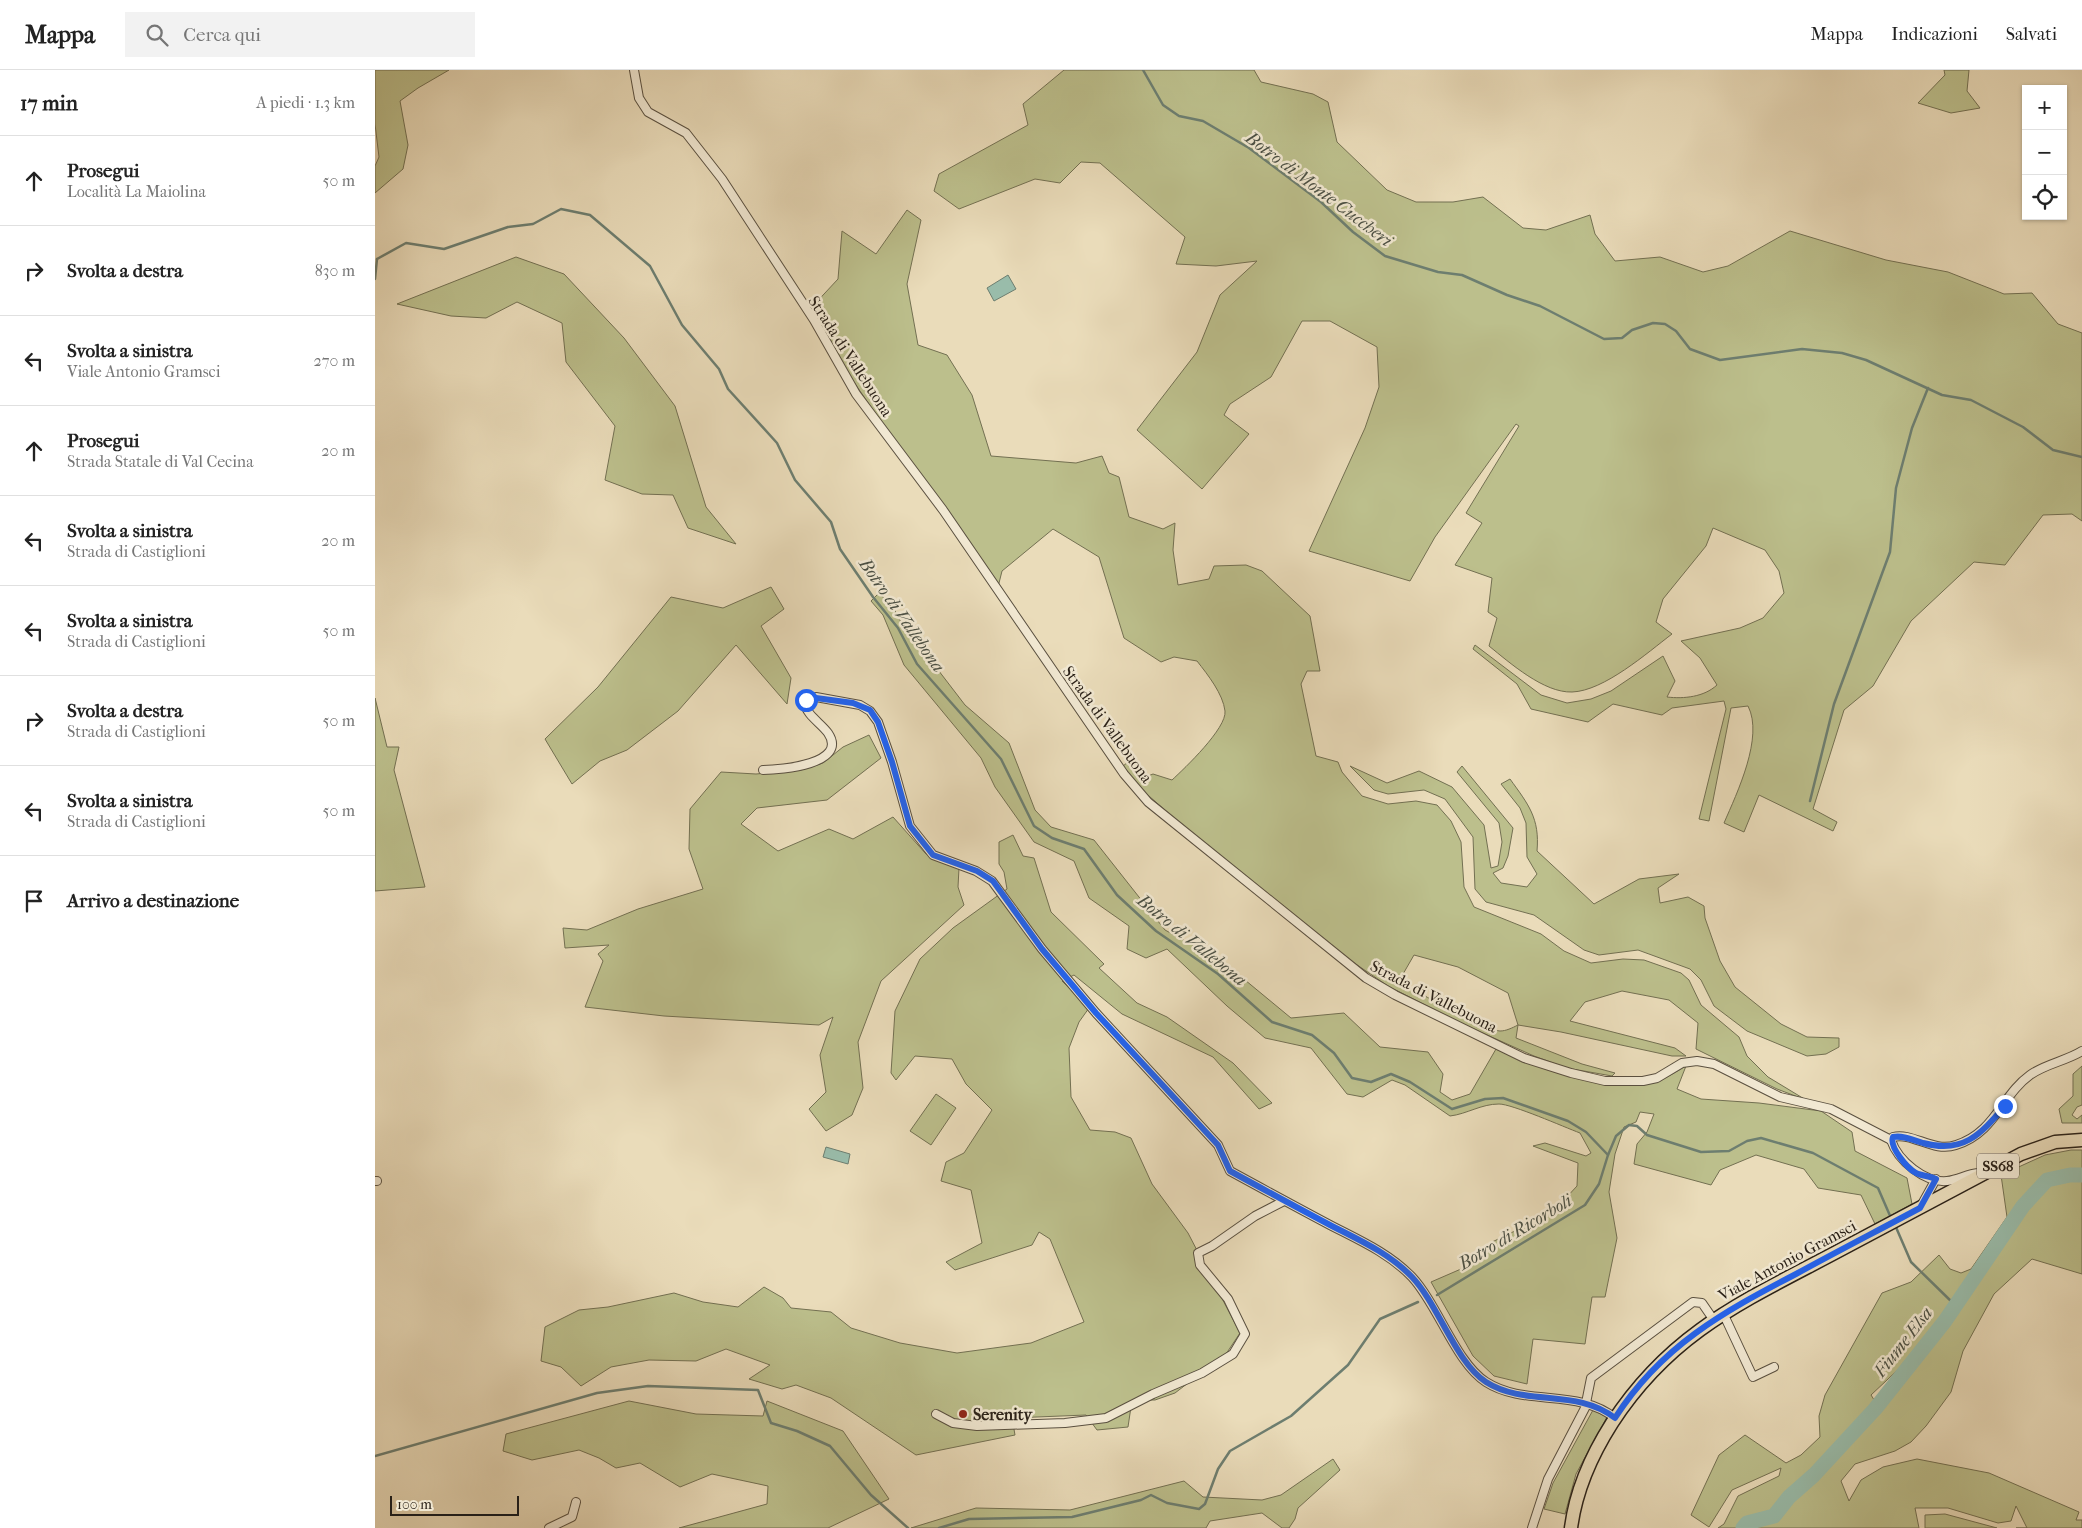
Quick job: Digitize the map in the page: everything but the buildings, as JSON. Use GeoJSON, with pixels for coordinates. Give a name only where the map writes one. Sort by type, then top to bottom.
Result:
{"type":"FeatureCollection","features":[{"type":"Feature","properties":{"kind":"main road","name":"SS68"},"geometry":{"type":"LineString","coordinates":[[1920,1208],[2039,1146],[2082,1140]]}},
{"type":"Feature","properties":{"kind":"main road","name":"Viale Antonio Gramsci"},"geometry":{"type":"LineString","coordinates":[[1571,1528],[1575,1500],[1585,1472],[1599,1444],[1632,1393],[1684,1340],[1718,1316],[1920,1208]]}},
{"type":"Feature","properties":{"kind":"street","name":"Strada di Vallebuona"},"geometry":{"type":"LineString","coordinates":[[634,70],[639,98],[648,112],[686,133],[722,179],[795,294],[814,320],[856,394],[943,510],[1124,774],[1148,802],[1366,978],[1395,995],[1524,1058],[1571,1073],[1605,1081],[1643,1081],[1657,1078],[1682,1063],[1697,1061],[1714,1064],[1780,1097],[1831,1109],[1891,1140]]}},
{"type":"Feature","properties":{"kind":"street"},"geometry":{"type":"LineString","coordinates":[[763,770],[810,763],[825,758],[829,753],[832,744],[831,737],[807,710],[805,702],[808,699],[816,698],[860,704],[870,710],[878,722],[910,826],[933,855],[977,871],[993,881],[1048,956],[1218,1145],[1230,1171],[1388,1255],[1412,1278],[1427,1298],[1463,1356],[1485,1382],[1513,1392],[1587,1403],[1615,1418]]}},
{"type":"Feature","properties":{"kind":"street"},"geometry":{"type":"LineString","coordinates":[[1983,1174],[1970,1174],[1948,1181],[1917,1173],[1907,1165],[1891,1140],[1893,1137],[1903,1137],[1941,1148],[1963,1142],[1988,1126],[2030,1074],[2082,1051]]}},
{"type":"Feature","properties":{"kind":"street"},"geometry":{"type":"LineString","coordinates":[[1920,1208],[1936,1179]]}},
{"type":"Feature","properties":{"kind":"street"},"geometry":{"type":"LineString","coordinates":[[936,1414],[953,1423],[977,1426],[1065,1423],[1107,1418],[1153,1394],[1202,1373],[1233,1354],[1245,1334],[1228,1299],[1200,1265],[1197,1252],[1212,1246],[1255,1216],[1284,1201]]}},
{"type":"Feature","properties":{"kind":"street"},"geometry":{"type":"LineString","coordinates":[[1532,1528],[1543,1492],[1587,1403],[1589,1383],[1594,1374],[1637,1346],[1692,1303],[1702,1302],[1718,1316],[1753,1377],[1774,1367]]}},
{"type":"Feature","properties":{"kind":"street"},"geometry":{"type":"LineString","coordinates":[[549,1528],[572,1517],[576,1502]]}},
{"type":"Feature","properties":{"kind":"shaded area"},"geometry":{"type":"Polygon","coordinates":[[[375,70],[449,70],[400,101],[408,145],[403,169],[375,193],[375,166],[379,157],[375,124],[375,70]]]}},
{"type":"Feature","properties":{"kind":"shaded area"},"geometry":{"type":"Polygon","coordinates":[[[1064,70],[1254,70],[1261,82],[1313,94],[1328,102],[1337,142],[1387,190],[1416,202],[1453,202],[1483,197],[1523,228],[1546,230],[1590,215],[1595,234],[1615,261],[1660,257],[1703,272],[1728,266],[1790,231],[1886,260],[1948,272],[2004,294],[2032,293],[2058,324],[2082,333],[2082,521],[2072,514],[2043,515],[2005,565],[1974,562],[1911,621],[1873,686],[1844,710],[1813,809],[1837,822],[1833,831],[1759,795],[1744,832],[1724,823],[1742,781],[1751,749],[1753,733],[1752,719],[1748,706],[1731,708],[1709,821],[1699,819],[1726,709],[1724,701],[1672,708],[1662,715],[1613,704],[1588,722],[1531,709],[1517,684],[1473,649],[1475,645],[1541,695],[1567,703],[1591,699],[1611,691],[1663,656],[1675,681],[1667,697],[1680,698],[1700,695],[1717,685],[1700,658],[1681,641],[1740,628],[1763,618],[1784,593],[1779,571],[1765,550],[1713,528],[1706,546],[1663,599],[1656,622],[1672,634],[1625,670],[1598,685],[1572,692],[1550,688],[1528,676],[1489,646],[1497,618],[1488,612],[1492,578],[1455,565],[1482,523],[1466,513],[1519,426],[1516,424],[1435,537],[1410,581],[1309,551],[1365,428],[1379,387],[1377,347],[1330,321],[1302,321],[1271,377],[1230,404],[1224,415],[1249,434],[1202,489],[1137,430],[1197,352],[1220,295],[1257,261],[1216,266],[1176,264],[1185,237],[1100,163],[1081,162],[1060,183],[1035,179],[959,209],[934,191],[939,174],[1028,125],[1023,104],[1064,70]]]}},
{"type":"Feature","properties":{"kind":"shaded area"},"geometry":{"type":"Polygon","coordinates":[[[1944,70],[1969,70],[1967,91],[1980,108],[1951,113],[1918,103],[1945,75],[1944,70]]]}},
{"type":"Feature","properties":{"kind":"shaded area"},"geometry":{"type":"Polygon","coordinates":[[[907,210],[921,220],[907,284],[918,345],[947,355],[972,395],[991,456],[1076,463],[1102,456],[1109,473],[1119,477],[1129,517],[1163,529],[1175,523],[1173,550],[1178,585],[1209,579],[1214,566],[1246,565],[1262,571],[1310,616],[1320,671],[1307,671],[1301,684],[1316,756],[1338,762],[1342,772],[1362,796],[1388,804],[1416,801],[1437,805],[1451,821],[1461,842],[1464,887],[1474,907],[1541,934],[1564,951],[1591,963],[1623,959],[1644,960],[1681,973],[1689,980],[1701,1005],[1739,1037],[1747,1056],[1768,1077],[1806,1100],[1777,1089],[1696,1049],[1698,1023],[1669,1000],[1622,991],[1585,1002],[1570,1021],[1675,1048],[1686,1056],[1672,1056],[1561,1032],[1518,1025],[1516,1038],[1582,1064],[1615,1073],[1612,1076],[1567,1068],[1534,1056],[1458,1022],[1388,986],[1338,952],[1199,840],[1141,789],[1123,766],[1132,759],[1136,772],[1143,778],[1153,774],[1172,780],[1213,737],[1224,718],[1224,705],[1218,691],[1197,661],[1174,657],[1161,662],[1124,638],[1099,557],[1053,529],[1002,571],[997,591],[849,375],[811,308],[838,279],[842,231],[876,254],[907,210]],[[1414,955],[1399,981],[1465,1018],[1491,1029],[1502,1031],[1518,1025],[1508,993],[1458,967],[1414,955]]]}},
{"type":"Feature","properties":{"kind":"shaded area"},"geometry":{"type":"Polygon","coordinates":[[[516,257],[564,274],[624,338],[675,406],[706,507],[736,544],[688,528],[673,495],[642,494],[605,480],[615,426],[566,362],[562,323],[517,302],[486,318],[451,316],[397,304],[516,257]]]}},
{"type":"Feature","properties":{"kind":"shaded area"},"geometry":{"type":"Polygon","coordinates":[[[1008,275],[1016,289],[994,301],[987,288],[1008,275]]]}},
{"type":"Feature","properties":{"kind":"shaded area"},"geometry":{"type":"Polygon","coordinates":[[[771,587],[784,609],[761,626],[791,678],[787,704],[736,645],[678,711],[627,750],[600,761],[572,784],[545,739],[598,687],[671,597],[723,608],[771,587]]]}},
{"type":"Feature","properties":{"kind":"shaded area"},"geometry":{"type":"Polygon","coordinates":[[[878,594],[891,602],[899,619],[965,705],[1009,743],[1035,810],[1051,827],[1094,840],[1165,930],[1222,961],[1291,1018],[1344,1013],[1380,1047],[1428,1052],[1443,1074],[1440,1092],[1452,1100],[1470,1094],[1496,1049],[1559,1073],[1608,1083],[1653,1083],[1686,1066],[1677,1089],[1701,1099],[1759,1103],[1821,1111],[1852,1132],[1855,1151],[1907,1178],[1912,1204],[1875,1224],[1861,1195],[1818,1188],[1804,1169],[1756,1155],[1720,1170],[1711,1185],[1634,1164],[1637,1144],[1647,1132],[1654,1114],[1640,1112],[1636,1122],[1624,1127],[1615,1154],[1609,1192],[1617,1238],[1605,1297],[1592,1297],[1585,1344],[1533,1339],[1527,1384],[1494,1376],[1473,1356],[1431,1282],[1484,1259],[1488,1244],[1552,1213],[1577,1186],[1578,1163],[1533,1146],[1545,1143],[1586,1156],[1591,1153],[1580,1133],[1526,1112],[1499,1104],[1492,1104],[1450,1116],[1405,1085],[1392,1080],[1363,1097],[1347,1094],[1311,1048],[1265,1038],[1227,1006],[1167,949],[1146,958],[1127,949],[1129,926],[1089,898],[1074,861],[1034,842],[995,787],[981,758],[904,665],[883,615],[871,601],[878,594]]]}},
{"type":"Feature","properties":{"kind":"shaded area"},"geometry":{"type":"Polygon","coordinates":[[[375,698],[387,747],[399,747],[394,770],[425,887],[375,891],[375,698]]]}},
{"type":"Feature","properties":{"kind":"shaded area"},"geometry":{"type":"Polygon","coordinates":[[[869,735],[881,758],[827,800],[757,808],[741,824],[778,851],[829,829],[853,839],[893,817],[926,854],[959,868],[958,887],[964,905],[881,981],[858,1042],[863,1088],[852,1115],[826,1131],[809,1109],[826,1092],[820,1055],[833,1017],[819,1025],[664,1016],[585,1007],[603,961],[598,954],[609,945],[565,948],[563,928],[587,930],[638,909],[703,889],[689,849],[690,809],[721,772],[756,774],[801,770],[823,763],[843,747],[869,735]]]}},
{"type":"Feature","properties":{"kind":"shaded area"},"geometry":{"type":"Polygon","coordinates":[[[1350,766],[1387,783],[1419,771],[1452,787],[1484,825],[1491,868],[1498,866],[1502,842],[1499,823],[1457,772],[1462,766],[1513,828],[1508,856],[1503,868],[1493,873],[1501,883],[1527,887],[1537,874],[1527,857],[1526,823],[1520,808],[1501,784],[1510,779],[1535,820],[1537,851],[1594,904],[1639,879],[1679,874],[1658,888],[1660,903],[1688,897],[1704,906],[1705,918],[1720,961],[1735,987],[1781,1024],[1807,1037],[1839,1038],[1839,1047],[1826,1054],[1807,1056],[1747,1031],[1714,1006],[1701,980],[1690,969],[1638,950],[1599,955],[1584,950],[1534,915],[1486,902],[1475,889],[1473,837],[1445,799],[1424,790],[1388,794],[1374,790],[1350,766]]]}},
{"type":"Feature","properties":{"kind":"shaded area"},"geometry":{"type":"Polygon","coordinates":[[[1013,835],[1023,856],[1034,858],[1051,912],[1104,964],[1099,968],[1137,1003],[1167,1017],[1233,1063],[1272,1103],[1259,1109],[1213,1057],[1122,1014],[1074,975],[1062,981],[1089,1008],[1079,1022],[1069,1048],[1071,1097],[1090,1130],[1115,1132],[1131,1138],[1152,1184],[1188,1233],[1240,1333],[1226,1354],[1175,1393],[1155,1400],[1132,1400],[1128,1427],[1097,1430],[1086,1415],[1012,1418],[1015,1435],[916,1455],[831,1398],[796,1385],[782,1389],[749,1379],[770,1365],[726,1349],[696,1361],[649,1360],[611,1367],[581,1386],[561,1367],[541,1361],[545,1327],[579,1310],[608,1307],[674,1293],[703,1302],[738,1307],[764,1287],[783,1298],[791,1308],[831,1312],[851,1328],[900,1343],[957,1353],[1031,1343],[1084,1322],[1050,1239],[1039,1232],[1032,1245],[955,1270],[946,1262],[982,1243],[971,1190],[941,1181],[946,1162],[964,1153],[992,1110],[966,1084],[952,1059],[915,1056],[896,1080],[891,1073],[895,1011],[920,959],[953,928],[1007,889],[1004,872],[999,864],[999,842],[1013,835]]]}},
{"type":"Feature","properties":{"kind":"shaded area"},"geometry":{"type":"Polygon","coordinates":[[[2082,1066],[2082,1105],[2077,1107],[2072,1115],[2077,1119],[2082,1115],[2082,1123],[2062,1123],[2059,1109],[2073,1096],[2073,1074],[2082,1066]]]}},
{"type":"Feature","properties":{"kind":"shaded area"},"geometry":{"type":"Polygon","coordinates":[[[936,1094],[956,1108],[931,1145],[910,1131],[936,1094]]]}},
{"type":"Feature","properties":{"kind":"shaded area"},"geometry":{"type":"Polygon","coordinates":[[[826,1147],[850,1154],[848,1164],[823,1157],[826,1147]]]}},
{"type":"Feature","properties":{"kind":"shaded area"},"geometry":{"type":"Polygon","coordinates":[[[2082,1150],[2082,1274],[2032,1259],[1994,1294],[1963,1351],[1951,1392],[1926,1426],[1911,1442],[1895,1451],[1855,1464],[1841,1481],[1849,1501],[1861,1480],[1883,1467],[1917,1459],[1989,1473],[2079,1512],[2076,1520],[2082,1520],[2082,1528],[2027,1528],[2016,1506],[2011,1521],[1998,1523],[1948,1508],[1915,1508],[1919,1528],[1718,1528],[1724,1524],[1738,1496],[1779,1476],[1781,1468],[1732,1490],[1709,1527],[1691,1515],[1719,1455],[1745,1435],[1786,1463],[1801,1455],[1820,1437],[1819,1416],[1825,1395],[1882,1293],[1911,1282],[1939,1255],[1950,1269],[1961,1273],[1971,1269],[2007,1217],[2001,1175],[2045,1155],[2082,1150]],[[1920,1349],[1871,1395],[1878,1406],[1924,1353],[1920,1349]]]}},
{"type":"Feature","properties":{"kind":"shaded area"},"geometry":{"type":"Polygon","coordinates":[[[629,1401],[696,1414],[763,1416],[767,1401],[843,1431],[889,1499],[828,1528],[679,1528],[767,1504],[768,1486],[712,1474],[680,1487],[640,1463],[616,1468],[599,1458],[579,1450],[532,1460],[503,1451],[506,1434],[629,1401]]]}},
{"type":"Feature","properties":{"kind":"shaded area"},"geometry":{"type":"Polygon","coordinates":[[[1593,1410],[1607,1417],[1576,1474],[1565,1514],[1544,1509],[1553,1483],[1593,1410]]]}},
{"type":"Feature","properties":{"kind":"shaded area"},"geometry":{"type":"Polygon","coordinates":[[[1333,1459],[1340,1470],[1298,1508],[1295,1519],[1289,1528],[1282,1528],[1262,1513],[1210,1521],[1206,1528],[911,1528],[976,1508],[1070,1510],[1184,1481],[1203,1497],[1262,1500],[1281,1495],[1333,1459]]]}},
{"type":"Feature","properties":{"kind":"shaded area"},"geometry":{"type":"Polygon","coordinates":[[[1945,1514],[1997,1528],[1925,1528],[1925,1515],[1945,1514]]]}},
{"type":"Feature","properties":{"kind":"waterway","name":"Botro di Monte Cuccheri"},"geometry":{"type":"LineString","coordinates":[[1143,70],[1163,105],[1179,116],[1203,121],[1249,148],[1321,202],[1353,232],[1385,256],[1438,272],[1462,275],[1507,295],[1540,306],[1604,339],[1622,338],[1632,330],[1653,323],[1665,324],[1676,331],[1690,349],[1720,360],[1802,349],[1842,353],[1866,360],[1942,395],[1971,400],[2023,427],[2053,450],[2082,457]]}},
{"type":"Feature","properties":{"kind":"waterway","name":"Botro di Vallebona"},"geometry":{"type":"LineString","coordinates":[[377,259],[406,243],[444,249],[508,227],[533,224],[561,209],[590,215],[650,266],[682,325],[719,369],[728,389],[777,443],[795,480],[831,522],[840,549],[873,597],[898,628],[917,664],[1001,759],[1034,826],[1052,838],[1084,849],[1117,895],[1156,931],[1218,974],[1272,1022],[1312,1035],[1334,1053],[1352,1078],[1371,1082],[1391,1074],[1410,1082],[1452,1109],[1485,1099],[1503,1098],[1568,1121],[1586,1132],[1608,1155],[1616,1136],[1629,1125],[1637,1126],[1647,1135],[1701,1152],[1729,1151],[1747,1141],[1761,1138],[1813,1153],[1878,1188],[1891,1218]]}},
{"type":"Feature","properties":{"kind":"waterway"},"geometry":{"type":"LineString","coordinates":[[375,279],[377,259]]}},
{"type":"Feature","properties":{"kind":"waterway"},"geometry":{"type":"LineString","coordinates":[[1810,801],[1834,704],[1890,552],[1896,488],[1912,428],[1928,388]]}},
{"type":"Feature","properties":{"kind":"waterway","name":"Botro di Ricorboli"},"geometry":{"type":"LineString","coordinates":[[1437,1295],[1585,1205],[1599,1184],[1608,1155]]}},
{"type":"Feature","properties":{"kind":"waterway","name":"Fiume Elsa"},"geometry":{"type":"LineString","coordinates":[[1743,1528],[1747,1523],[1774,1516],[1789,1497],[1814,1475],[1875,1409],[1945,1321],[2023,1206],[2047,1180],[2070,1175],[2082,1175]]}},
{"type":"Feature","properties":{"kind":"waterway","name":"Botro di Vallebona"},"geometry":{"type":"LineString","coordinates":[[1895,1225],[1911,1262],[1955,1305]]}},
{"type":"Feature","properties":{"kind":"waterway","name":"Botro di Ricorboli"},"geometry":{"type":"LineString","coordinates":[[939,1528],[969,1519],[1072,1517],[1141,1500],[1151,1495],[1167,1503],[1199,1509],[1205,1504],[1218,1469],[1230,1451],[1291,1416],[1348,1365],[1380,1319],[1418,1302]]}},
{"type":"Feature","properties":{"kind":"waterway"},"geometry":{"type":"LineString","coordinates":[[375,1456],[597,1393],[648,1386],[758,1390],[771,1423],[797,1431],[830,1446],[871,1495],[908,1528]]}},
{"type":"Feature","properties":{"kind":"place","name":"Serenity"},"geometry":{"type":"Point","coordinates":[963,1414]}},
{"type":"Feature","properties":{"kind":"route"},"geometry":{"type":"LineString","coordinates":[[806,700],[816,698],[860,704],[870,710],[878,722],[892,762],[910,826],[933,855],[977,871],[993,881],[1042,949],[1096,1013],[1218,1145],[1230,1171],[1388,1255],[1412,1278],[1425,1294],[1470,1366],[1485,1382],[1503,1390],[1587,1403],[1615,1418],[1654,1368],[1679,1344],[1702,1326],[1737,1305],[1920,1208],[1936,1179],[1917,1173],[1907,1165],[1893,1145],[1891,1140],[1893,1137],[1903,1137],[1941,1148],[1960,1144],[1984,1128],[2005,1106]]}}]}
